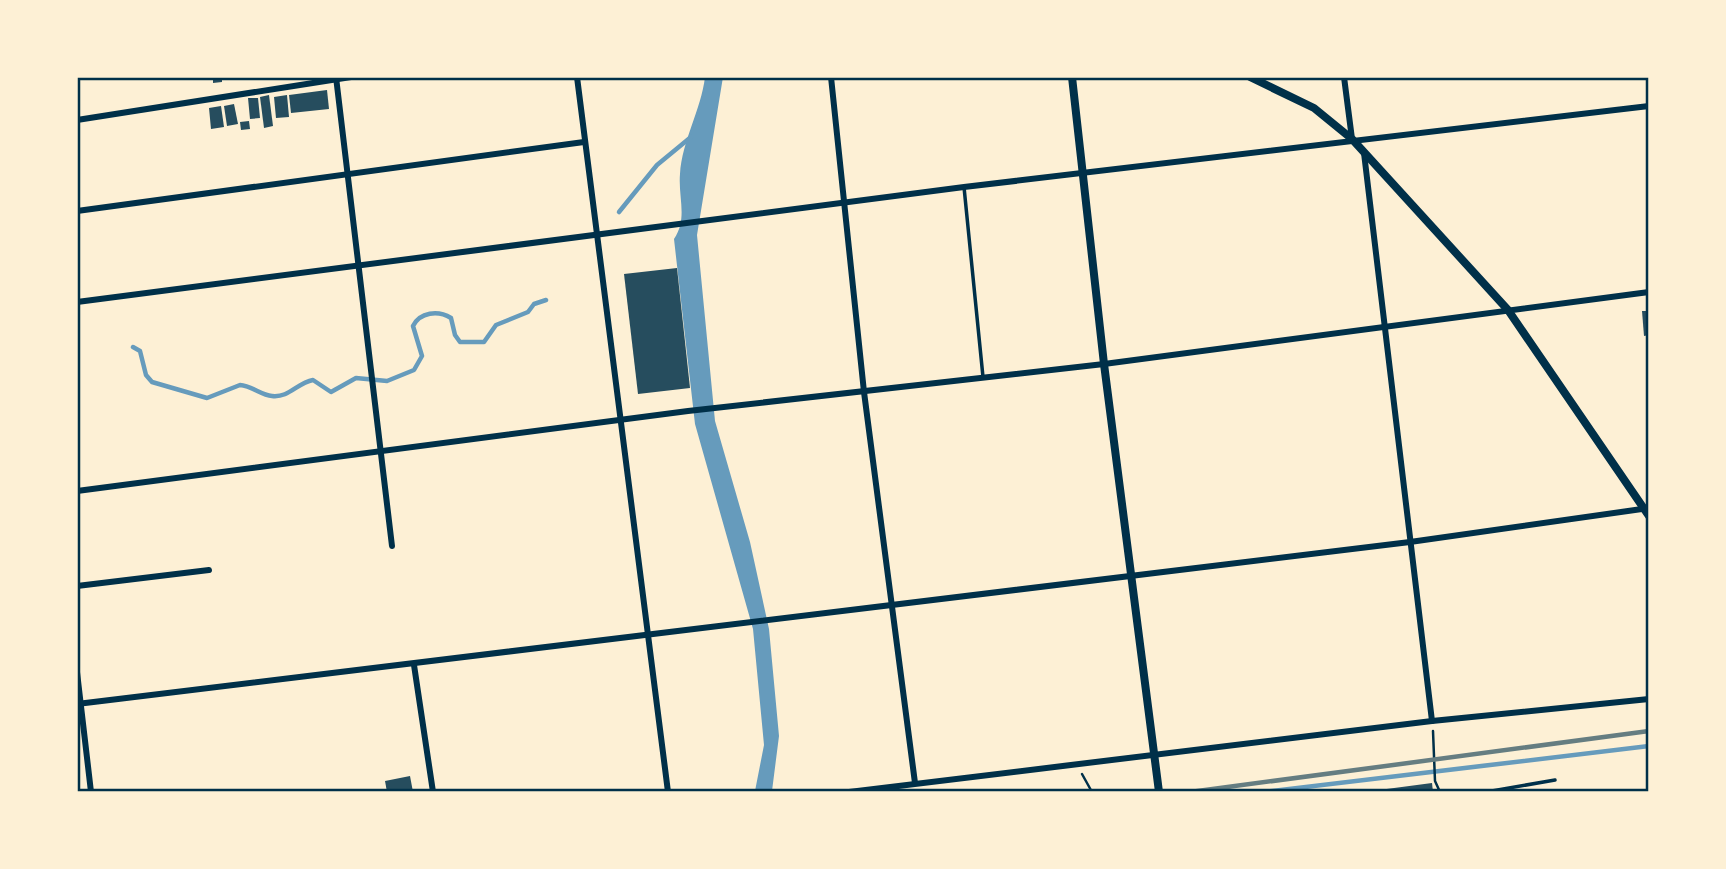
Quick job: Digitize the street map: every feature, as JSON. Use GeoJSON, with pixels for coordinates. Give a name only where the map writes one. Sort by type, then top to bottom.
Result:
{"type":"FeatureCollection","features":[{"type":"Feature","properties":{"kind":"street"},"geometry":{"type":"LineString","coordinates":[[77,120],[351,77]]}},
{"type":"Feature","properties":{"kind":"street"},"geometry":{"type":"LineString","coordinates":[[577,77],[668,792]]}},
{"type":"Feature","properties":{"kind":"street"},"geometry":{"type":"LineString","coordinates":[[831,77],[864,392],[915,783]]}},
{"type":"Feature","properties":{"kind":"street"},"geometry":{"type":"LineString","coordinates":[[1072,77],[1104,364],[1159,792]]}},
{"type":"Feature","properties":{"kind":"street"},"geometry":{"type":"LineString","coordinates":[[79,704],[648,637],[732,624],[1130,577],[1647,511],[1508,310],[1364,152],[1314,108],[1250,77]]}},
{"type":"Feature","properties":{"kind":"street"},"geometry":{"type":"LineString","coordinates":[[1344,77],[1352,139]]}},
{"type":"Feature","properties":{"kind":"street"},"geometry":{"type":"LineString","coordinates":[[336,78],[392,546]]}},
{"type":"Feature","properties":{"kind":"street"},"geometry":{"type":"LineString","coordinates":[[77,302],[964,187],[1352,139],[1649,106]]}},
{"type":"Feature","properties":{"kind":"street"},"geometry":{"type":"LineString","coordinates":[[79,212],[347,172],[584,142]]}},
{"type":"Feature","properties":{"kind":"street"},"geometry":{"type":"LineString","coordinates":[[1364,152],[1432,721]]}},
{"type":"Feature","properties":{"kind":"street"},"geometry":{"type":"LineString","coordinates":[[77,491],[688,411],[1104,364],[1649,292]]}},
{"type":"Feature","properties":{"kind":"street"},"geometry":{"type":"LineString","coordinates":[[77,586],[209,570]]}},
{"type":"Feature","properties":{"kind":"street"},"geometry":{"type":"LineString","coordinates":[[414,665],[433,792]]}},
{"type":"Feature","properties":{"kind":"street"},"geometry":{"type":"LineString","coordinates":[[77,672],[91,792]]}},
{"type":"Feature","properties":{"kind":"street"},"geometry":{"type":"LineString","coordinates":[[849,792],[1076,762],[1649,699]]}},
{"type":"Feature","properties":{"kind":"lane"},"geometry":{"type":"LineString","coordinates":[[964,187],[983,377]]}},
{"type":"Feature","properties":{"kind":"lane"},"geometry":{"type":"LineString","coordinates":[[1486,792],[1555,780]]}},
{"type":"Feature","properties":{"kind":"path"},"geometry":{"type":"LineString","coordinates":[[1432,721],[1435,781],[1440,792]]}},
{"type":"Feature","properties":{"kind":"path"},"geometry":{"type":"LineString","coordinates":[[1076,762],[1092,792]]}},
{"type":"Feature","properties":{"kind":"water"},"geometry":{"type":"Polygon","coordinates":[[[705,77],[723,77],[697,235],[715,421],[750,542],[769,629],[779,736],[772,791],[755,791],[764,745],[753,629],[695,424],[674,239],[682,216],[681,162],[705,77]]]}},
{"type":"Feature","properties":{"kind":"building"},"geometry":{"type":"Polygon","coordinates":[[[213,77],[222,77],[222,82],[213,83],[213,77]]]}},
{"type":"Feature","properties":{"kind":"building"},"geometry":{"type":"Polygon","coordinates":[[[327,90],[329,109],[291,113],[289,95],[327,90]]]}},
{"type":"Feature","properties":{"kind":"building"},"geometry":{"type":"Polygon","coordinates":[[[269,95],[273,126],[264,128],[260,97],[269,95]]]}},
{"type":"Feature","properties":{"kind":"building"},"geometry":{"type":"Polygon","coordinates":[[[287,95],[289,117],[276,118],[274,97],[287,95]]]}},
{"type":"Feature","properties":{"kind":"building"},"geometry":{"type":"Polygon","coordinates":[[[248,98],[258,98],[260,118],[250,119],[248,98]]]}},
{"type":"Feature","properties":{"kind":"building"},"geometry":{"type":"Polygon","coordinates":[[[234,104],[238,124],[227,126],[224,106],[234,104]]]}},
{"type":"Feature","properties":{"kind":"building"},"geometry":{"type":"Polygon","coordinates":[[[221,106],[224,127],[211,129],[209,108],[221,106]]]}},
{"type":"Feature","properties":{"kind":"building"},"geometry":{"type":"Polygon","coordinates":[[[249,121],[250,129],[241,130],[240,122],[249,121]]]}},
{"type":"Feature","properties":{"kind":"building"},"geometry":{"type":"Polygon","coordinates":[[[677,268],[690,388],[638,394],[624,274],[677,268]]]}},
{"type":"Feature","properties":{"kind":"building"},"geometry":{"type":"Polygon","coordinates":[[[1642,311],[1649,311],[1649,335],[1644,336],[1642,311]]]}},
{"type":"Feature","properties":{"kind":"building"},"geometry":{"type":"Polygon","coordinates":[[[410,776],[413,792],[387,792],[385,781],[410,776]]]}},
{"type":"Feature","properties":{"kind":"building"},"geometry":{"type":"Polygon","coordinates":[[[1432,783],[1433,792],[1379,792],[1379,790],[1432,783]]]}},
{"type":"Feature","properties":{"kind":"waterway"},"geometry":{"type":"LineString","coordinates":[[619,212],[657,165],[691,137]]}},
{"type":"Feature","properties":{"kind":"waterway"},"geometry":{"type":"LineString","coordinates":[[133,347],[140,351],[146,375],[152,382],[207,398],[240,385],[278,396],[313,380],[331,392],[356,378],[387,381],[414,370],[422,356],[413,326],[425,315],[435,313],[451,318],[455,335],[460,342],[484,342],[496,325],[528,312],[534,304],[546,300]]}},
{"type":"Feature","properties":{"kind":"waterway"},"geometry":{"type":"LineString","coordinates":[[1263,792],[1649,746]]}},
{"type":"Feature","properties":{"kind":"railway"},"geometry":{"type":"LineString","coordinates":[[1190,792],[1649,731]]}}]}
